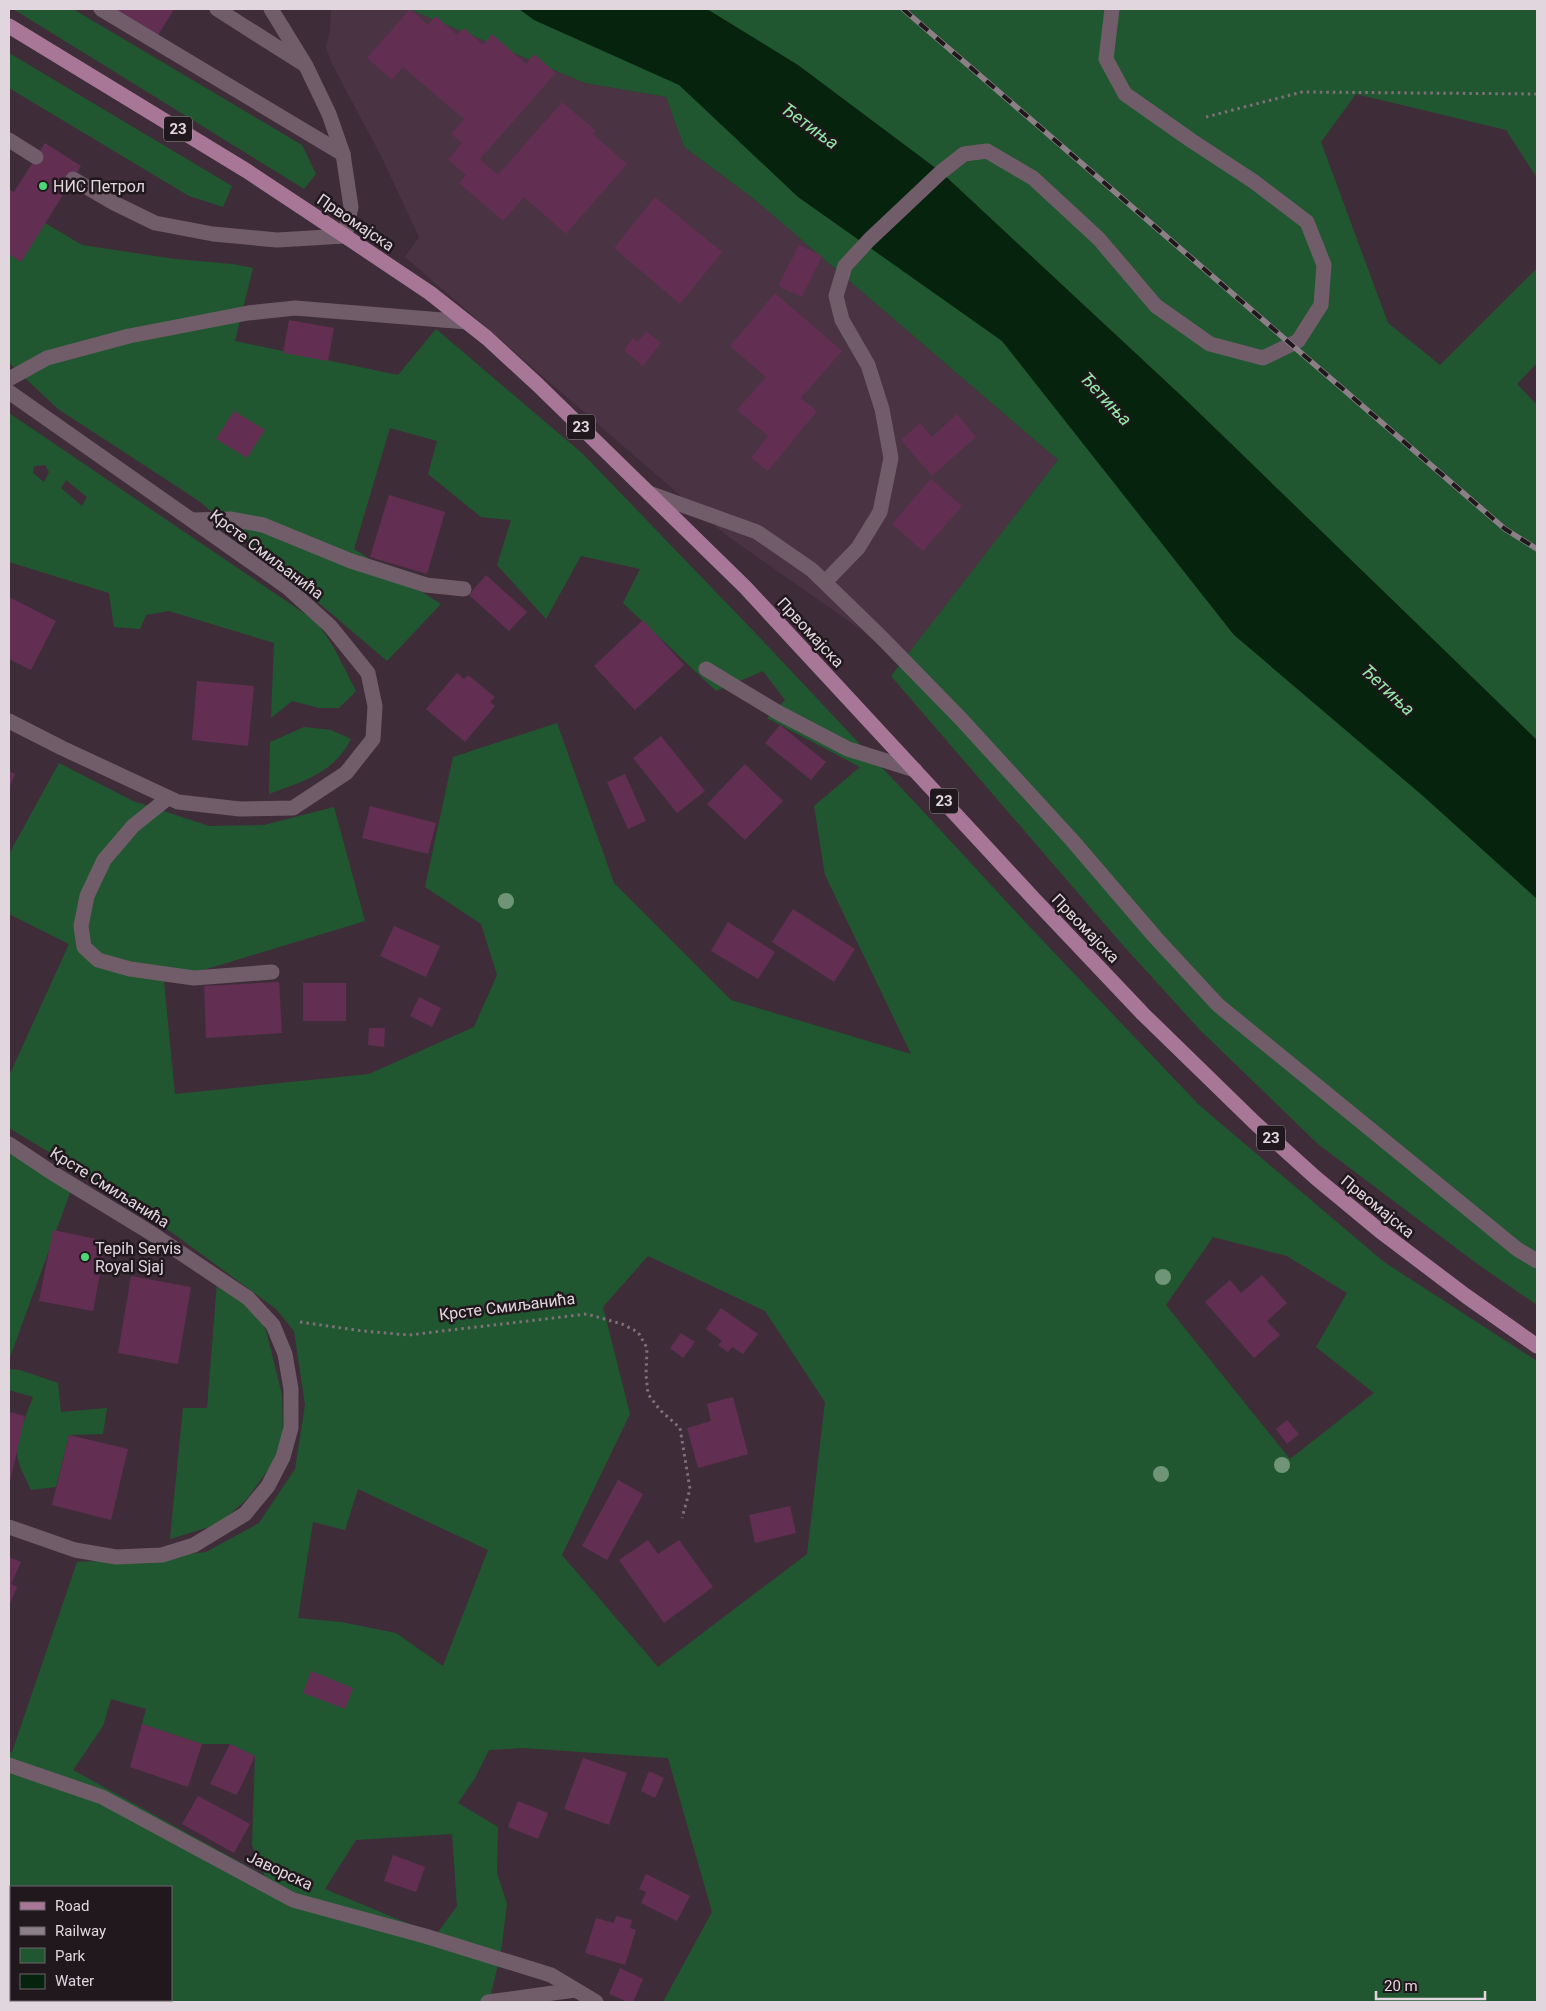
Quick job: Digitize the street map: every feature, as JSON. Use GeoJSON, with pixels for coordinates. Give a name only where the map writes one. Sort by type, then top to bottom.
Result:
{"type":"FeatureCollection","features":[{"type":"Feature","properties":{"kind":"main road","name":"Првомајска"},"geometry":{"type":"LineString","coordinates":[[9,26],[239,166],[430,293],[467,322],[538,385],[764,607],[1143,1014],[1255,1123],[1316,1178],[1380,1231],[1473,1302],[1537,1346]]}},
{"type":"Feature","properties":{"kind":"street"},"geometry":{"type":"LineString","coordinates":[[101,9],[343,154]]}},
{"type":"Feature","properties":{"kind":"street"},"geometry":{"type":"LineString","coordinates":[[217,9],[306,66]]}},
{"type":"Feature","properties":{"kind":"street"},"geometry":{"type":"LineString","coordinates":[[73,179],[114,203],[155,223],[213,234],[277,240],[345,236],[351,206],[343,154],[330,114],[306,66],[272,9]]}},
{"type":"Feature","properties":{"kind":"street"},"geometry":{"type":"LineString","coordinates":[[825,582],[858,548],[880,512],[891,458],[882,410],[868,365],[842,320],[836,296],[844,266],[941,172],[964,154],[987,151],[1033,178],[1099,239],[1156,306],[1210,344],[1263,358],[1298,342],[1321,305],[1324,265],[1307,222],[1253,181],[1125,94],[1106,59],[1112,9]]}},
{"type":"Feature","properties":{"kind":"street"},"geometry":{"type":"LineString","coordinates":[[9,140],[36,157]]}},
{"type":"Feature","properties":{"kind":"street"},"geometry":{"type":"LineString","coordinates":[[9,379],[47,358],[129,336],[248,313],[295,308],[467,322]]}},
{"type":"Feature","properties":{"kind":"street","name":"Крсте Смиљанића"},"geometry":{"type":"LineString","coordinates":[[9,392],[287,587],[330,626],[368,673],[375,706],[373,739],[346,773],[293,808],[240,809],[178,802],[9,721]]}},
{"type":"Feature","properties":{"kind":"street","name":"Првомајска"},"geometry":{"type":"LineString","coordinates":[[648,493],[757,532],[812,570],[961,719],[1071,839],[1155,937],[1218,1005],[1517,1249],[1537,1261]]}},
{"type":"Feature","properties":{"kind":"street"},"geometry":{"type":"LineString","coordinates":[[193,520],[230,519],[263,525],[361,564],[426,584],[464,588]]}},
{"type":"Feature","properties":{"kind":"street"},"geometry":{"type":"LineString","coordinates":[[706,669],[779,713],[848,749],[916,770]]}},
{"type":"Feature","properties":{"kind":"street"},"geometry":{"type":"LineString","coordinates":[[168,798],[133,826],[104,860],[87,896],[81,926],[84,946],[98,960],[130,969],[194,978],[272,972]]}},
{"type":"Feature","properties":{"kind":"street","name":"Крсте Смиљанића"},"geometry":{"type":"LineString","coordinates":[[9,1144],[200,1264],[248,1298],[273,1325],[286,1354],[291,1390],[291,1428],[283,1457],[268,1486],[245,1514],[194,1545],[162,1555],[116,1557],[83,1551],[9,1527]]}},
{"type":"Feature","properties":{"kind":"street","name":"Јаворска"},"geometry":{"type":"LineString","coordinates":[[9,1765],[102,1798],[293,1900],[425,1936],[551,1976],[596,2002]]}},
{"type":"Feature","properties":{"kind":"street"},"geometry":{"type":"LineString","coordinates":[[488,2002],[575,1990]]}},
{"type":"Feature","properties":{"kind":"path"},"geometry":{"type":"LineString","coordinates":[[1171,126],[1302,92],[1537,94]]}},
{"type":"Feature","properties":{"kind":"path","name":"Крсте Смиљанића"},"geometry":{"type":"LineString","coordinates":[[264,1316],[363,1331],[409,1335],[587,1314],[622,1324],[638,1332],[647,1348],[646,1376],[648,1394],[660,1410],[680,1428],[690,1489],[682,1518]]}},
{"type":"Feature","properties":{"kind":"shaded area"},"geometry":{"type":"Polygon","coordinates":[[[331,9],[409,9],[585,83],[666,97],[684,147],[754,199],[1058,460],[904,660],[726,535],[405,257],[419,237],[380,154],[331,62],[326,47],[330,30],[331,9]]]}},
{"type":"Feature","properties":{"kind":"green space"},"geometry":{"type":"Polygon","coordinates":[[[13,9],[73,9],[302,145],[316,174],[304,189],[13,9]]]}},
{"type":"Feature","properties":{"kind":"green space"},"geometry":{"type":"Polygon","coordinates":[[[409,9],[1537,9],[1537,178],[1506,130],[1356,94],[1321,142],[1388,323],[1440,365],[1537,268],[1537,363],[1517,384],[1537,405],[1537,1305],[1476,1263],[1318,1144],[1200,1030],[1121,943],[891,676],[1058,460],[754,199],[684,147],[666,97],[585,83],[409,9]]]}},
{"type":"Feature","properties":{"kind":"green space"},"geometry":{"type":"Polygon","coordinates":[[[9,53],[232,186],[223,207],[189,196],[9,88],[9,53]]]}},
{"type":"Feature","properties":{"kind":"green space"},"geometry":{"type":"Polygon","coordinates":[[[45,223],[82,245],[253,268],[235,341],[398,375],[436,329],[583,454],[762,640],[1199,1105],[1384,1262],[1537,1361],[1537,2002],[663,2002],[712,1912],[668,1758],[523,1748],[489,1750],[475,1778],[458,1803],[498,1827],[497,1873],[507,1904],[501,1952],[489,2002],[9,2002],[9,1752],[12,1752],[77,1562],[147,1559],[206,1552],[259,1523],[295,1469],[305,1405],[294,1331],[276,1309],[174,1234],[54,1155],[9,1128],[9,1076],[69,944],[9,914],[9,854],[59,763],[133,801],[209,826],[264,825],[334,807],[365,921],[164,982],[175,1094],[369,1074],[474,1027],[497,975],[481,924],[425,887],[453,757],[557,723],[614,883],[731,1000],[911,1054],[825,875],[814,806],[860,767],[767,718],[785,700],[763,671],[716,691],[623,603],[640,569],[581,556],[546,619],[497,565],[511,520],[481,517],[428,474],[437,441],[390,428],[354,549],[441,604],[387,661],[199,501],[58,409],[9,363],[9,254],[21,262],[45,223]],[[1213,1237],[1166,1305],[1290,1459],[1374,1393],[1316,1347],[1347,1293],[1287,1256],[1213,1237]],[[648,1256],[603,1307],[630,1414],[562,1555],[658,1667],[807,1554],[825,1402],[765,1311],[648,1256]],[[358,1489],[345,1530],[313,1522],[298,1618],[341,1622],[396,1633],[443,1666],[488,1550],[358,1489]],[[111,1699],[103,1726],[73,1770],[265,1876],[252,1845],[255,1756],[230,1744],[202,1744],[142,1724],[146,1709],[111,1699]],[[452,1834],[356,1840],[325,1889],[436,1935],[457,1906],[452,1834]]]}},
{"type":"Feature","properties":{"kind":"green space"},"geometry":{"type":"Polygon","coordinates":[[[9,413],[317,622],[334,648],[356,691],[339,708],[319,708],[292,701],[271,718],[274,643],[169,611],[146,615],[140,629],[114,627],[109,593],[9,562],[9,413]],[[45,465],[34,466],[33,473],[44,482],[49,472],[45,465]],[[66,480],[61,488],[82,506],[87,497],[66,480]]]}},
{"type":"Feature","properties":{"kind":"green space"},"geometry":{"type":"Polygon","coordinates":[[[304,727],[331,730],[351,739],[335,761],[316,775],[269,794],[270,742],[304,727]]]}},
{"type":"Feature","properties":{"kind":"green space"},"geometry":{"type":"Polygon","coordinates":[[[9,1150],[71,1190],[9,1360],[9,1150]]]}},
{"type":"Feature","properties":{"kind":"green space"},"geometry":{"type":"Polygon","coordinates":[[[217,1283],[253,1309],[266,1330],[282,1395],[283,1435],[272,1464],[247,1499],[219,1524],[170,1539],[183,1408],[207,1408],[217,1283]]]}},
{"type":"Feature","properties":{"kind":"green space"},"geometry":{"type":"Polygon","coordinates":[[[9,1369],[20,1370],[58,1383],[61,1412],[107,1408],[103,1434],[69,1435],[56,1487],[31,1490],[21,1467],[17,1453],[18,1441],[33,1397],[9,1390],[9,1369]]]}},
{"type":"Feature","properties":{"kind":"water","name":"Ђетиња"},"geometry":{"type":"Polygon","coordinates":[[[519,9],[707,9],[798,65],[941,172],[1187,401],[1537,740],[1537,899],[1423,796],[1234,635],[1002,341],[798,197],[679,85],[534,20],[519,9]]]}},
{"type":"Feature","properties":{"kind":"building"},"geometry":{"type":"Polygon","coordinates":[[[118,9],[174,9],[155,40],[114,16],[118,9]]]}},
{"type":"Feature","properties":{"kind":"building"},"geometry":{"type":"Polygon","coordinates":[[[410,9],[428,25],[436,16],[457,35],[464,28],[483,45],[492,34],[526,64],[534,54],[556,73],[480,159],[498,175],[562,102],[596,131],[593,134],[627,164],[566,234],[524,197],[503,221],[459,183],[466,175],[448,160],[462,143],[451,134],[464,119],[403,67],[392,80],[367,58],[410,9]]]}},
{"type":"Feature","properties":{"kind":"building","name":"НИС Петрол"},"geometry":{"type":"Polygon","coordinates":[[[45,143],[81,166],[21,262],[9,254],[9,189],[14,192],[45,143]]]}},
{"type":"Feature","properties":{"kind":"building"},"geometry":{"type":"Polygon","coordinates":[[[655,197],[722,252],[680,304],[614,248],[655,197]]]}},
{"type":"Feature","properties":{"kind":"building"},"geometry":{"type":"Polygon","coordinates":[[[799,245],[822,256],[802,297],[778,286],[799,245]]]}},
{"type":"Feature","properties":{"kind":"building"},"geometry":{"type":"Polygon","coordinates":[[[775,293],[842,351],[801,398],[817,411],[768,471],[751,458],[768,436],[737,410],[766,377],[730,346],[775,293]]]}},
{"type":"Feature","properties":{"kind":"building"},"geometry":{"type":"Polygon","coordinates":[[[289,320],[334,328],[328,361],[283,353],[289,320]]]}},
{"type":"Feature","properties":{"kind":"building"},"geometry":{"type":"Polygon","coordinates":[[[646,331],[661,343],[643,366],[624,350],[633,338],[638,342],[646,331]]]}},
{"type":"Feature","properties":{"kind":"building"},"geometry":{"type":"Polygon","coordinates":[[[234,411],[265,430],[247,458],[216,439],[234,411]]]}},
{"type":"Feature","properties":{"kind":"building"},"geometry":{"type":"Polygon","coordinates":[[[957,414],[976,437],[932,476],[901,440],[920,423],[932,437],[957,414]]]}},
{"type":"Feature","properties":{"kind":"building"},"geometry":{"type":"Polygon","coordinates":[[[931,479],[962,506],[923,551],[892,524],[931,479]]]}},
{"type":"Feature","properties":{"kind":"building"},"geometry":{"type":"Polygon","coordinates":[[[389,495],[445,512],[427,574],[370,557],[389,495]]]}},
{"type":"Feature","properties":{"kind":"building"},"geometry":{"type":"Polygon","coordinates":[[[486,575],[527,612],[509,631],[469,595],[486,575]]]}},
{"type":"Feature","properties":{"kind":"building"},"geometry":{"type":"Polygon","coordinates":[[[9,597],[56,621],[31,670],[9,659],[9,597]]]}},
{"type":"Feature","properties":{"kind":"building"},"geometry":{"type":"Polygon","coordinates":[[[643,620],[684,665],[635,710],[594,666],[643,620]]]}},
{"type":"Feature","properties":{"kind":"building"},"geometry":{"type":"Polygon","coordinates":[[[457,673],[464,679],[468,675],[495,697],[490,702],[495,706],[465,742],[426,709],[457,673]]]}},
{"type":"Feature","properties":{"kind":"building"},"geometry":{"type":"Polygon","coordinates":[[[197,681],[254,686],[248,746],[192,740],[197,681]]]}},
{"type":"Feature","properties":{"kind":"building"},"geometry":{"type":"Polygon","coordinates":[[[780,725],[826,762],[811,780],[765,743],[780,725]]]}},
{"type":"Feature","properties":{"kind":"building"},"geometry":{"type":"Polygon","coordinates":[[[661,736],[705,791],[677,813],[633,758],[661,736]]]}},
{"type":"Feature","properties":{"kind":"building"},"geometry":{"type":"Polygon","coordinates":[[[745,764],[783,801],[745,840],[707,804],[745,764]]]}},
{"type":"Feature","properties":{"kind":"building"},"geometry":{"type":"Polygon","coordinates":[[[9,771],[15,774],[9,789],[9,771]]]}},
{"type":"Feature","properties":{"kind":"building"},"geometry":{"type":"Polygon","coordinates":[[[625,774],[646,821],[628,829],[607,782],[625,774]]]}},
{"type":"Feature","properties":{"kind":"building"},"geometry":{"type":"Polygon","coordinates":[[[370,806],[436,823],[428,854],[362,838],[370,806]]]}},
{"type":"Feature","properties":{"kind":"building"},"geometry":{"type":"Polygon","coordinates":[[[793,909],[855,949],[834,982],[772,942],[793,909]]]}},
{"type":"Feature","properties":{"kind":"building"},"geometry":{"type":"Polygon","coordinates":[[[728,922],[775,952],[758,979],[711,951],[728,922]]]}},
{"type":"Feature","properties":{"kind":"building"},"geometry":{"type":"Polygon","coordinates":[[[394,926],[440,946],[426,977],[380,956],[394,926]]]}},
{"type":"Feature","properties":{"kind":"building"},"geometry":{"type":"Polygon","coordinates":[[[279,982],[282,1033],[206,1038],[204,986],[279,982]]]}},
{"type":"Feature","properties":{"kind":"building"},"geometry":{"type":"Polygon","coordinates":[[[303,983],[346,983],[346,1021],[303,1021],[303,983]]]}},
{"type":"Feature","properties":{"kind":"building"},"geometry":{"type":"Polygon","coordinates":[[[419,997],[441,1008],[432,1027],[410,1016],[419,997]]]}},
{"type":"Feature","properties":{"kind":"building"},"geometry":{"type":"Polygon","coordinates":[[[369,1028],[385,1028],[384,1047],[368,1045],[369,1028]]]}},
{"type":"Feature","properties":{"kind":"building"},"geometry":{"type":"Polygon","coordinates":[[[53,1230],[106,1241],[93,1311],[39,1301],[53,1230]]]}},
{"type":"Feature","properties":{"kind":"building"},"geometry":{"type":"Polygon","coordinates":[[[1262,1275],[1287,1303],[1267,1321],[1280,1335],[1254,1358],[1205,1302],[1230,1280],[1241,1293],[1262,1275]]]}},
{"type":"Feature","properties":{"kind":"building"},"geometry":{"type":"Polygon","coordinates":[[[131,1276],[191,1287],[178,1364],[118,1353],[131,1276]]]}},
{"type":"Feature","properties":{"kind":"building"},"geometry":{"type":"Polygon","coordinates":[[[721,1308],[758,1334],[743,1354],[732,1347],[728,1352],[718,1345],[722,1341],[706,1329],[721,1308]]]}},
{"type":"Feature","properties":{"kind":"building"},"geometry":{"type":"Polygon","coordinates":[[[681,1333],[695,1342],[683,1358],[670,1348],[681,1333]]]}},
{"type":"Feature","properties":{"kind":"building"},"geometry":{"type":"Polygon","coordinates":[[[733,1397],[748,1454],[698,1468],[687,1428],[711,1421],[707,1404],[733,1397]]]}},
{"type":"Feature","properties":{"kind":"building"},"geometry":{"type":"Polygon","coordinates":[[[9,1412],[25,1416],[9,1486],[9,1412]]]}},
{"type":"Feature","properties":{"kind":"building"},"geometry":{"type":"Polygon","coordinates":[[[1287,1420],[1299,1434],[1287,1444],[1276,1429],[1287,1420]]]}},
{"type":"Feature","properties":{"kind":"building"},"geometry":{"type":"Polygon","coordinates":[[[69,1435],[128,1449],[111,1520],[52,1505],[69,1435]]]}},
{"type":"Feature","properties":{"kind":"building"},"geometry":{"type":"Polygon","coordinates":[[[618,1480],[643,1494],[607,1560],[582,1546],[618,1480]]]}},
{"type":"Feature","properties":{"kind":"building"},"geometry":{"type":"Polygon","coordinates":[[[790,1506],[796,1533],[755,1543],[749,1515],[790,1506]]]}},
{"type":"Feature","properties":{"kind":"building"},"geometry":{"type":"Polygon","coordinates":[[[648,1540],[658,1554],[679,1540],[713,1587],[664,1623],[619,1560],[648,1540]]]}},
{"type":"Feature","properties":{"kind":"building"},"geometry":{"type":"Polygon","coordinates":[[[9,1557],[21,1562],[11,1584],[17,1587],[9,1606],[9,1557]]]}},
{"type":"Feature","properties":{"kind":"building"},"geometry":{"type":"Polygon","coordinates":[[[311,1671],[353,1688],[345,1709],[303,1693],[311,1671]]]}},
{"type":"Feature","properties":{"kind":"building"},"geometry":{"type":"Polygon","coordinates":[[[142,1724],[202,1744],[188,1787],[130,1767],[142,1724]]]}},
{"type":"Feature","properties":{"kind":"building"},"geometry":{"type":"Polygon","coordinates":[[[230,1744],[255,1756],[237,1795],[210,1784],[230,1744]]]}},
{"type":"Feature","properties":{"kind":"building"},"geometry":{"type":"Polygon","coordinates":[[[583,1758],[627,1773],[609,1825],[564,1809],[583,1758]]]}},
{"type":"Feature","properties":{"kind":"building"},"geometry":{"type":"Polygon","coordinates":[[[649,1771],[664,1778],[655,1798],[641,1791],[649,1771]]]}},
{"type":"Feature","properties":{"kind":"building"},"geometry":{"type":"Polygon","coordinates":[[[198,1796],[250,1824],[234,1853],[182,1824],[198,1796]]]}},
{"type":"Feature","properties":{"kind":"building"},"geometry":{"type":"Polygon","coordinates":[[[518,1801],[548,1813],[538,1839],[508,1827],[518,1801]]]}},
{"type":"Feature","properties":{"kind":"building"},"geometry":{"type":"Polygon","coordinates":[[[393,1855],[425,1867],[416,1892],[384,1881],[393,1855]]]}},
{"type":"Feature","properties":{"kind":"building"},"geometry":{"type":"Polygon","coordinates":[[[646,1874],[690,1896],[677,1921],[641,1903],[646,1892],[639,1889],[646,1874]]]}},
{"type":"Feature","properties":{"kind":"building"},"geometry":{"type":"Polygon","coordinates":[[[616,1916],[632,1920],[630,1928],[636,1930],[625,1965],[585,1953],[596,1918],[614,1923],[616,1916]]]}},
{"type":"Feature","properties":{"kind":"building"},"geometry":{"type":"Polygon","coordinates":[[[620,1968],[643,1979],[633,2002],[628,2002],[609,1994],[620,1968]]]}},
{"type":"Feature","properties":{"kind":"railway"},"geometry":{"type":"LineString","coordinates":[[903,9],[1505,529],[1537,549]]}},
{"type":"Feature","properties":{"kind":"place","name":"НИС Петрол"},"geometry":{"type":"Point","coordinates":[43,186]}},
{"type":"Feature","properties":{"kind":"place","name":"Tepih Servis Royal Sjaj"},"geometry":{"type":"Point","coordinates":[85,1257]}}]}
